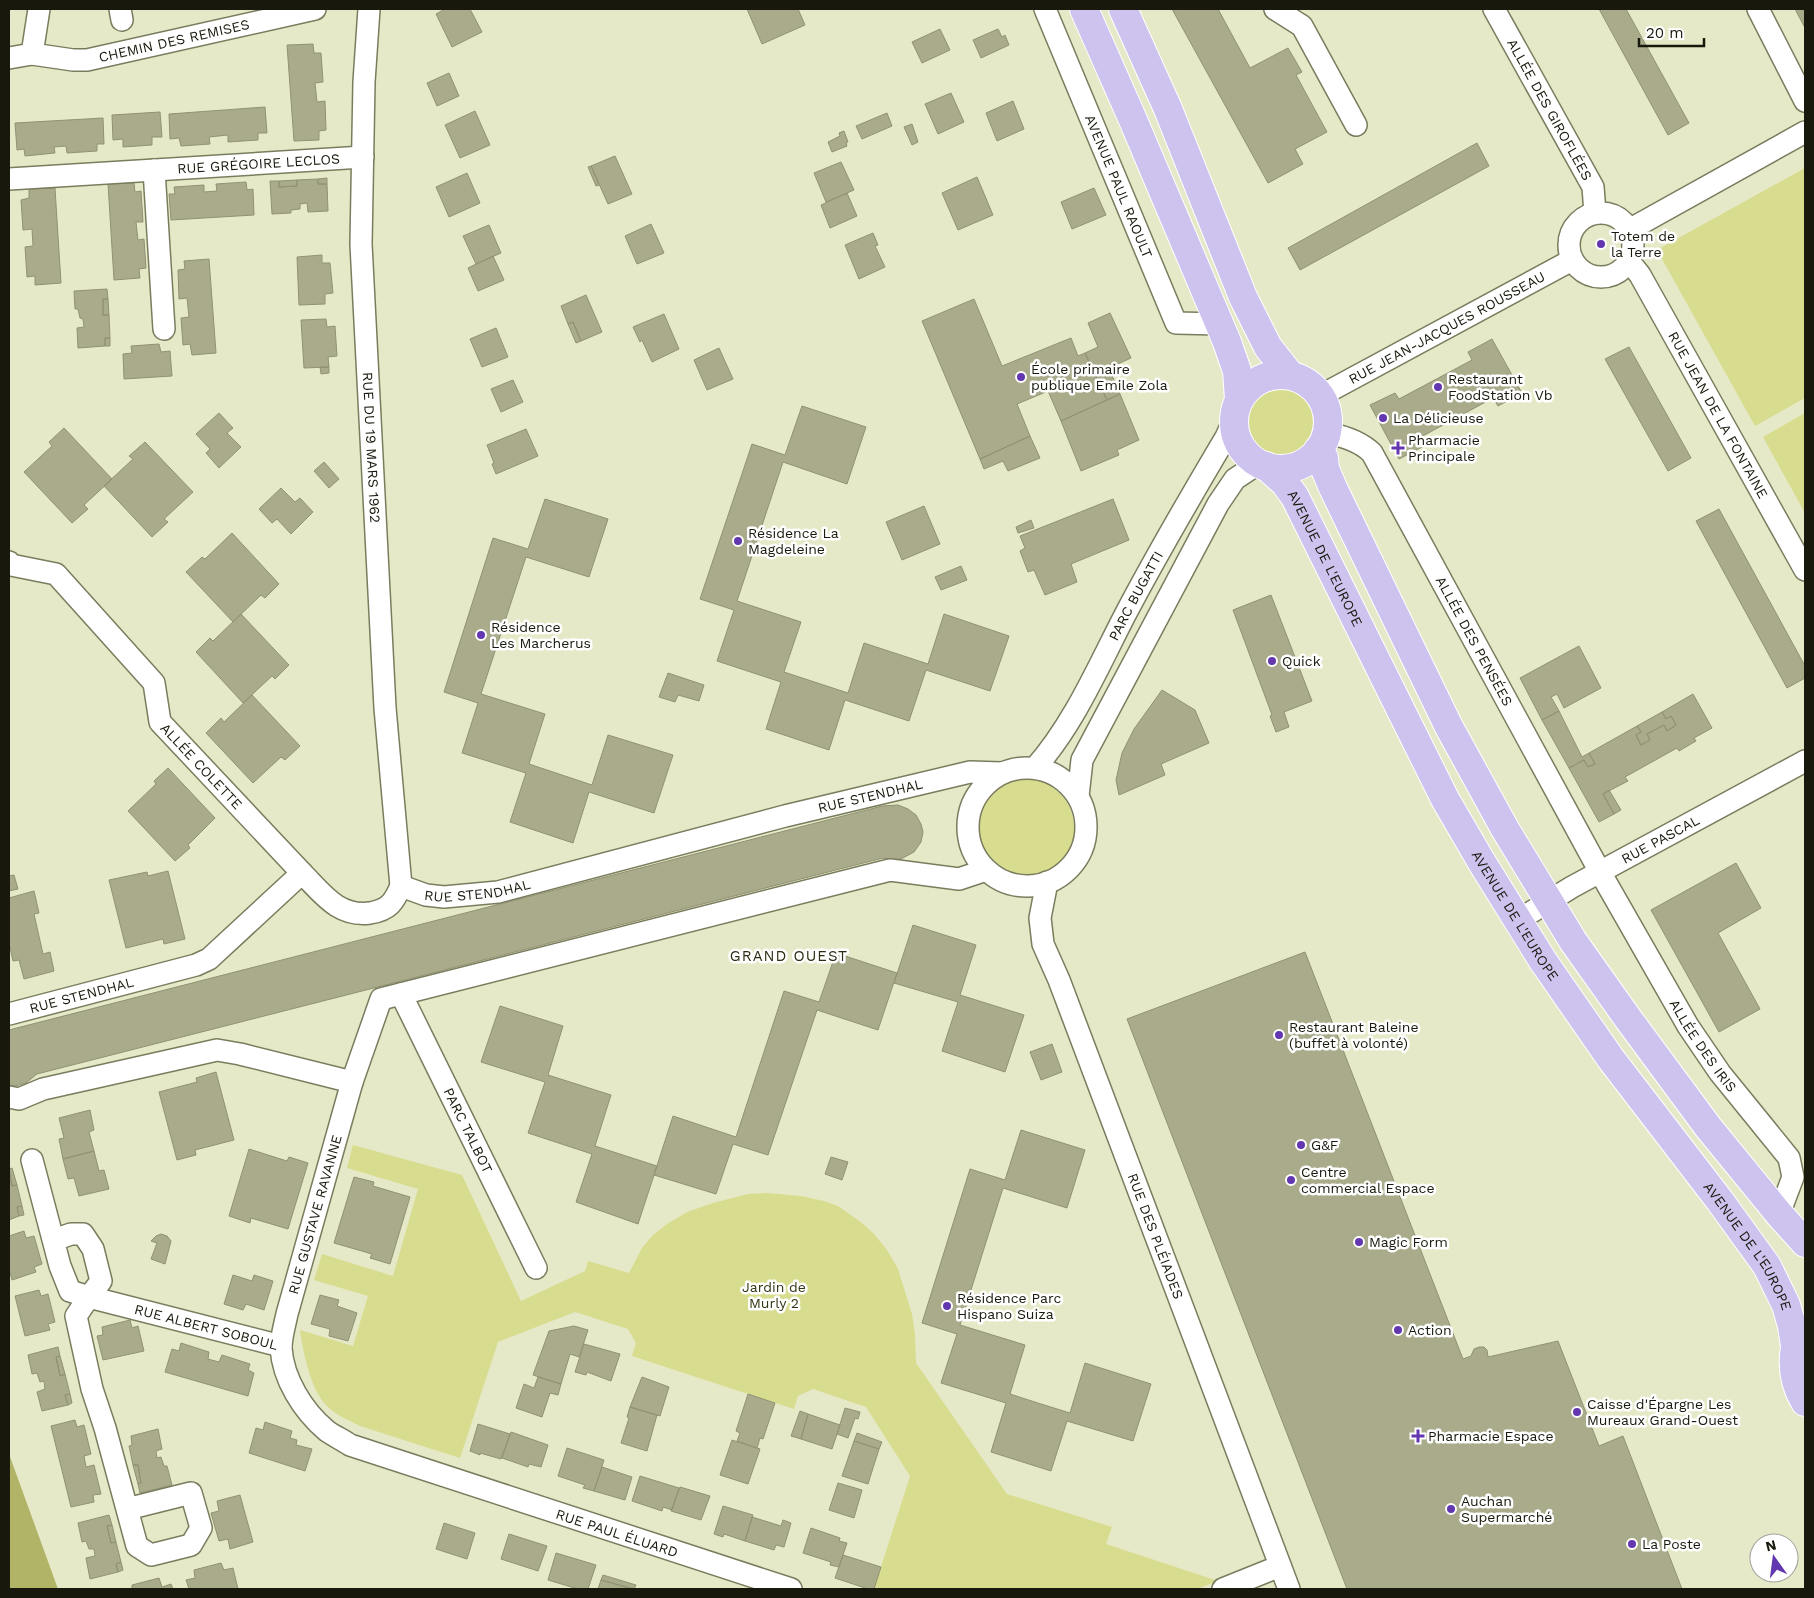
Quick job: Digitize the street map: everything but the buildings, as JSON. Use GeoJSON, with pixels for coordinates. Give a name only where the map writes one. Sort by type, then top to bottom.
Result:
{"type":"FeatureCollection","features":[{"type":"Feature","properties":{"kind":"main road"},"geometry":{"type":"LineString","coordinates":[[1084,9],[1134,120],[1220,324],[1237,371],[1236,411],[1238,442],[1251,459],[1277,469],[1289,468],[1310,458],[1323,441]]}},
{"type":"Feature","properties":{"kind":"main road"},"geometry":{"type":"LineString","coordinates":[[1123,9],[1168,109],[1243,297],[1268,347],[1290,375]]}},
{"type":"Feature","properties":{"kind":"main road"},"geometry":{"type":"LineString","coordinates":[[1236,411],[1246,389],[1266,377],[1290,375],[1307,382],[1320,396],[1327,411],[1323,441],[1325,469],[1449,727],[1505,829],[1573,941],[1629,1020],[1708,1127],[1805,1243]]}},
{"type":"Feature","properties":{"kind":"main road","name":"AVENUE DE L'EUROPE"},"geometry":{"type":"LineString","coordinates":[[1263,465],[1285,483],[1296,496],[1445,799],[1517,921],[1611,1059],[1720,1200],[1767,1266],[1786,1305],[1795,1346]]}},
{"type":"Feature","properties":{"kind":"main road"},"geometry":{"type":"LineString","coordinates":[[1445,799],[1463,805],[1471,812],[1481,824],[1511,875],[1537,897],[1549,902]]}},
{"type":"Feature","properties":{"kind":"main road"},"geometry":{"type":"LineString","coordinates":[[1805,1318],[1795,1346],[1793,1360],[1795,1376],[1805,1402]]}},
{"type":"Feature","properties":{"kind":"street"},"geometry":{"type":"LineString","coordinates":[[32,54],[39,9]]}},
{"type":"Feature","properties":{"kind":"street","name":"CHEMIN DES REMISES"},"geometry":{"type":"LineString","coordinates":[[9,58],[32,54],[73,60],[87,60],[315,9]]}},
{"type":"Feature","properties":{"kind":"street","name":"RUE DU 19 MARS 1962"},"geometry":{"type":"LineString","coordinates":[[368,9],[360,210],[385,708],[401,886]]}},
{"type":"Feature","properties":{"kind":"street","name":"AVENUE PAUL RAOULT"},"geometry":{"type":"LineString","coordinates":[[1045,9],[1176,324],[1220,324]]}},
{"type":"Feature","properties":{"kind":"street"},"geometry":{"type":"LineString","coordinates":[[1275,9],[1302,26],[1356,125]]}},
{"type":"Feature","properties":{"kind":"street","name":"ALLÉE DES GIROFLÉES"},"geometry":{"type":"LineString","coordinates":[[1494,9],[1593,187],[1595,213]]}},
{"type":"Feature","properties":{"kind":"street"},"geometry":{"type":"LineString","coordinates":[[1758,9],[1805,100]]}},
{"type":"Feature","properties":{"kind":"street"},"geometry":{"type":"LineString","coordinates":[[1629,230],[1805,132]]}},
{"type":"Feature","properties":{"kind":"street","name":"RUE GRÉGOIRE LECLOS"},"geometry":{"type":"LineString","coordinates":[[9,180],[363,157]]}},
{"type":"Feature","properties":{"kind":"street"},"geometry":{"type":"LineString","coordinates":[[154,170],[164,329]]}},
{"type":"Feature","properties":{"kind":"street"},"geometry":{"type":"LineString","coordinates":[[1595,213],[1610,214],[1620,218],[1629,230],[1634,246],[1629,261],[1618,273],[1608,277],[1598,277],[1583,272],[1572,260],[1569,250],[1569,239],[1572,229],[1588,215],[1595,213]]}},
{"type":"Feature","properties":{"kind":"street","name":"RUE JEAN-JACQUES ROUSSEAU"},"geometry":{"type":"LineString","coordinates":[[1320,396],[1572,260]]}},
{"type":"Feature","properties":{"kind":"street","name":"RUE JEAN DE LA FONTAINE"},"geometry":{"type":"LineString","coordinates":[[1629,261],[1640,275],[1805,570]]}},
{"type":"Feature","properties":{"kind":"street","name":"PARC BUGATTI"},"geometry":{"type":"LineString","coordinates":[[1035,768],[1053,748],[1103,659],[1162,546],[1226,437],[1236,411]]}},
{"type":"Feature","properties":{"kind":"street","name":"ALLÉE DES PENSÉES"},"geometry":{"type":"LineString","coordinates":[[1323,441],[1348,438],[1372,453],[1600,872]]}},
{"type":"Feature","properties":{"kind":"street","name":"PARC BUGATTI"},"geometry":{"type":"LineString","coordinates":[[1078,796],[1082,760],[1203,530],[1232,483],[1253,467],[1263,465]]}},
{"type":"Feature","properties":{"kind":"street","name":"ALLÉE COLETTE"},"geometry":{"type":"LineString","coordinates":[[9,562],[11,565],[56,574],[154,683],[160,722],[302,873]]}},
{"type":"Feature","properties":{"kind":"street","name":"RUE PASCAL"},"geometry":{"type":"LineString","coordinates":[[1517,921],[1600,872],[1805,761]]}},
{"type":"Feature","properties":{"kind":"street"},"geometry":{"type":"LineString","coordinates":[[1035,768],[1052,773],[1066,783],[1078,796],[1086,815],[1086,835],[1080,854],[1069,869],[1053,880],[1034,886],[1015,885],[999,879],[986,870],[975,854],[969,836],[969,818],[975,799],[987,784],[1002,774],[1018,769],[1035,768]]}},
{"type":"Feature","properties":{"kind":"street","name":"RUE STENDHAL"},"geometry":{"type":"LineString","coordinates":[[401,886],[426,895],[444,897],[498,892],[785,816],[951,776],[970,772],[1002,774]]}},
{"type":"Feature","properties":{"kind":"street"},"geometry":{"type":"LineString","coordinates":[[9,1096],[19,1099],[43,1089],[217,1050],[352,1082],[381,999],[890,870],[959,878],[986,870]]}},
{"type":"Feature","properties":{"kind":"street","name":"ALLÉE DES IRIS"},"geometry":{"type":"LineString","coordinates":[[1600,872],[1688,1026],[1720,1072],[1789,1158],[1793,1177],[1779,1214]]}},
{"type":"Feature","properties":{"kind":"street"},"geometry":{"type":"LineString","coordinates":[[302,873],[335,905],[344,911],[356,914],[384,909],[394,901],[401,886]]}},
{"type":"Feature","properties":{"kind":"street","name":"RUE STENDHAL"},"geometry":{"type":"LineString","coordinates":[[9,1014],[196,966],[209,959],[302,873]]}},
{"type":"Feature","properties":{"kind":"street","name":"RUE DES PLÉIADES"},"geometry":{"type":"LineString","coordinates":[[1047,882],[1040,918],[1043,944],[1059,980],[1289,1589]]}},
{"type":"Feature","properties":{"kind":"street","name":"PARC TALBOT"},"geometry":{"type":"LineString","coordinates":[[401,994],[536,1268]]}},
{"type":"Feature","properties":{"kind":"street","name":"RUE GUSTAVE RAVANNE"},"geometry":{"type":"LineString","coordinates":[[281,1346],[288,1314],[352,1082]]}},
{"type":"Feature","properties":{"kind":"street","name":"RUE ALBERT SOBOUL"},"geometry":{"type":"LineString","coordinates":[[32,1160],[60,1266],[70,1291],[281,1346],[283,1364],[300,1402],[328,1432],[350,1445],[444,1477]]}},
{"type":"Feature","properties":{"kind":"street"},"geometry":{"type":"LineString","coordinates":[[54,1240],[71,1234],[83,1234],[93,1249],[101,1280],[76,1316],[92,1389],[105,1428],[127,1510]]}},
{"type":"Feature","properties":{"kind":"street","name":"RUE PAUL ÉLUARD"},"geometry":{"type":"LineString","coordinates":[[444,1477],[791,1589]]}},
{"type":"Feature","properties":{"kind":"street"},"geometry":{"type":"LineString","coordinates":[[1223,1589],[1280,1566]]}},
{"type":"Feature","properties":{"kind":"green space"},"geometry":{"type":"Polygon","coordinates":[[[1805,168],[1805,398],[1755,426],[1657,250],[1805,168]]]}},
{"type":"Feature","properties":{"kind":"green space"},"geometry":{"type":"Polygon","coordinates":[[[1280,389],[1293,392],[1303,399],[1310,409],[1313,422],[1310,435],[1303,445],[1293,452],[1280,455],[1267,452],[1257,445],[1250,435],[1247,422],[1250,409],[1257,399],[1267,392],[1280,389]]]}},
{"type":"Feature","properties":{"kind":"green space"},"geometry":{"type":"Polygon","coordinates":[[[1805,413],[1805,513],[1763,437],[1805,413]]]}},
{"type":"Feature","properties":{"kind":"green space"},"geometry":{"type":"Polygon","coordinates":[[[1025,779],[1035,780],[1052,787],[1066,801],[1073,818],[1073,838],[1066,855],[1052,869],[1035,876],[1025,877],[1015,876],[998,869],[984,855],[977,838],[976,828],[977,818],[984,801],[998,787],[1015,780],[1025,779]]]}},
{"type":"Feature","properties":{"kind":"green space","name":"Jardin de Murly 2"},"geometry":{"type":"Polygon","coordinates":[[[353,1145],[462,1175],[521,1301],[585,1271],[588,1261],[629,1273],[642,1248],[653,1235],[687,1212],[713,1203],[748,1194],[767,1193],[801,1196],[838,1206],[862,1223],[887,1250],[898,1269],[912,1314],[916,1363],[1007,1494],[1112,1527],[1106,1544],[1218,1581],[1197,1589],[874,1589],[910,1476],[866,1407],[813,1389],[798,1396],[794,1409],[632,1356],[636,1343],[628,1329],[575,1312],[498,1342],[460,1458],[360,1426],[334,1412],[316,1391],[306,1360],[300,1330],[353,1346],[368,1296],[314,1280],[322,1254],[393,1276],[418,1189],[347,1168],[353,1145]]]}},
{"type":"Feature","properties":{"kind":"green space"},"geometry":{"type":"Polygon","coordinates":[[[9,1454],[58,1589],[9,1589],[9,1454]]]}},
{"type":"Feature","properties":{"kind":"place","name":"Totem de la Terre"},"geometry":{"type":"Point","coordinates":[1601,244]}},
{"type":"Feature","properties":{"kind":"place","name":"École primaire publique Emile Zola"},"geometry":{"type":"Point","coordinates":[1021,377]}},
{"type":"Feature","properties":{"kind":"place","name":"Restaurant FoodStation Vb"},"geometry":{"type":"Point","coordinates":[1438,387]}},
{"type":"Feature","properties":{"kind":"place","name":"La Délicieuse"},"geometry":{"type":"Point","coordinates":[1383,418]}},
{"type":"Feature","properties":{"kind":"place","name":"Pharmacie Principale"},"geometry":{"type":"Point","coordinates":[1398,448]}},
{"type":"Feature","properties":{"kind":"place","name":"Résidence La Magdeleine"},"geometry":{"type":"Point","coordinates":[738,541]}},
{"type":"Feature","properties":{"kind":"place","name":"Résidence Les Marcherus"},"geometry":{"type":"Point","coordinates":[481,635]}},
{"type":"Feature","properties":{"kind":"place","name":"Quick"},"geometry":{"type":"Point","coordinates":[1272,661]}},
{"type":"Feature","properties":{"kind":"place","name":"Restaurant Baleine (buffet à volonté)"},"geometry":{"type":"Point","coordinates":[1279,1035]}},
{"type":"Feature","properties":{"kind":"place","name":"G&F"},"geometry":{"type":"Point","coordinates":[1301,1145]}},
{"type":"Feature","properties":{"kind":"place","name":"Centre commercial Espace"},"geometry":{"type":"Point","coordinates":[1291,1180]}},
{"type":"Feature","properties":{"kind":"place","name":"Magic Form"},"geometry":{"type":"Point","coordinates":[1359,1242]}},
{"type":"Feature","properties":{"kind":"place","name":"Résidence Parc Hispano Suiza"},"geometry":{"type":"Point","coordinates":[947,1306]}},
{"type":"Feature","properties":{"kind":"place","name":"Action"},"geometry":{"type":"Point","coordinates":[1398,1330]}},
{"type":"Feature","properties":{"kind":"place","name":"Caisse d'Épargne Les Mureaux Grand-Ouest"},"geometry":{"type":"Point","coordinates":[1577,1412]}},
{"type":"Feature","properties":{"kind":"place","name":"Pharmacie Espace"},"geometry":{"type":"Point","coordinates":[1418,1436]}},
{"type":"Feature","properties":{"kind":"place","name":"Auchan Supermarché"},"geometry":{"type":"Point","coordinates":[1451,1509]}},
{"type":"Feature","properties":{"kind":"place","name":"La Poste"},"geometry":{"type":"Point","coordinates":[1632,1544]}},
{"type":"Feature","properties":{"kind":"district","name":"GRAND OUEST"},"geometry":{"type":"Point","coordinates":[789,956]}}]}
